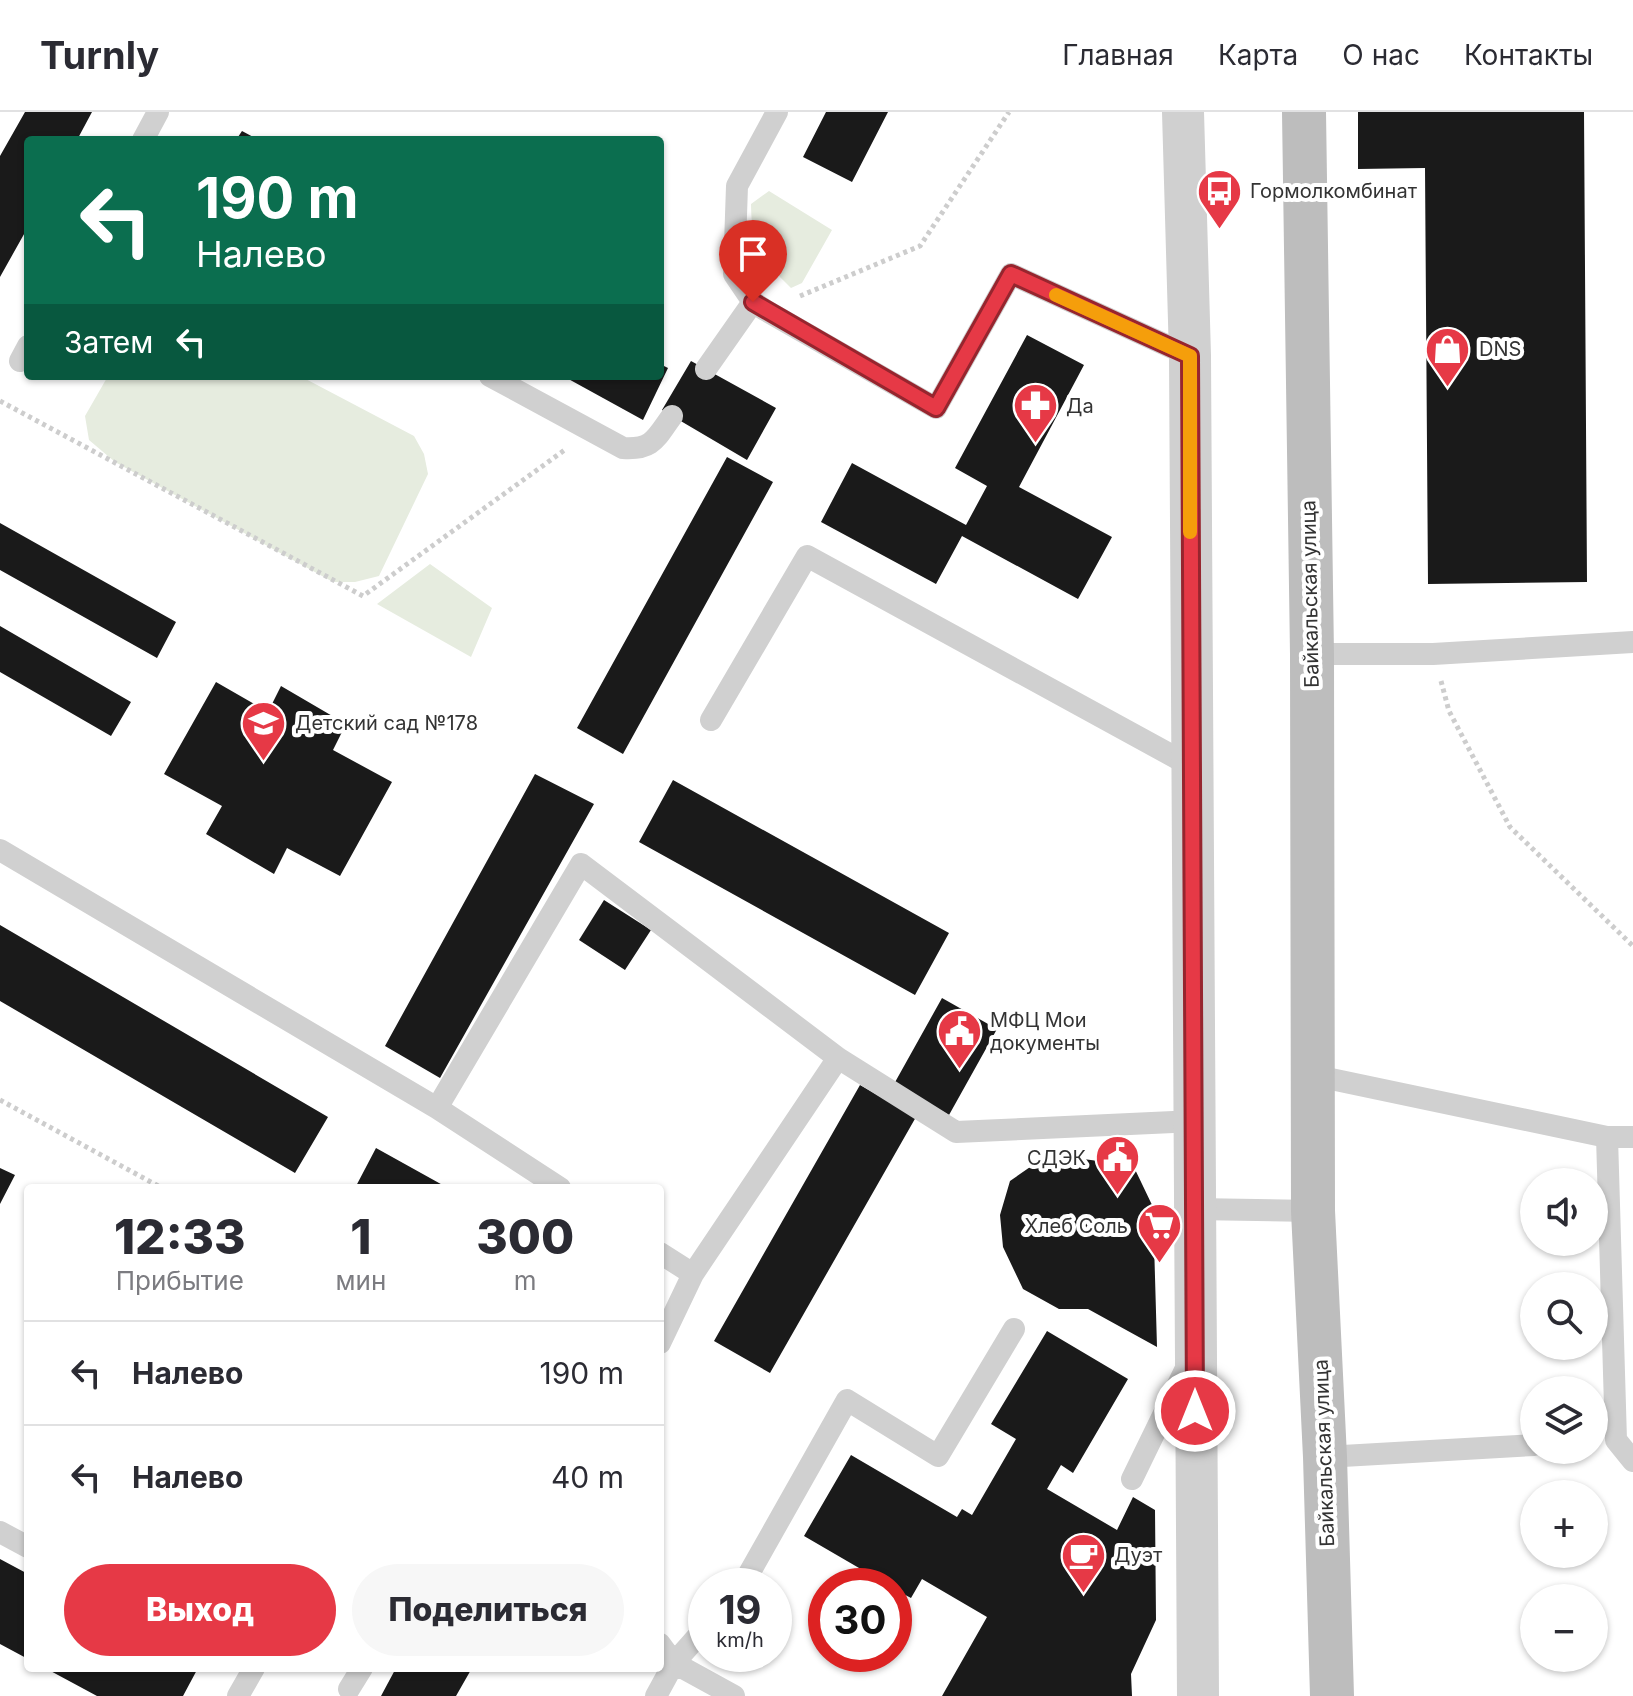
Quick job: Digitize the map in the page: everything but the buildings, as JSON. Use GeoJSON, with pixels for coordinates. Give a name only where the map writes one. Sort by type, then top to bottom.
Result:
{"type":"FeatureCollection","features":[{"type":"Feature","properties":{"kind":"main road","name":"Байкальская улица"},"geometry":{"type":"LineString","coordinates":[[1304,112],[1312,654],[1313,1211],[1332,1696]]}},
{"type":"Feature","properties":{"kind":"street"},"geometry":{"type":"LineString","coordinates":[[1183,112],[1190,356],[1198,1696]]}},
{"type":"Feature","properties":{"kind":"lane"},"geometry":{"type":"LineString","coordinates":[[145,136],[158,112]]}},
{"type":"Feature","properties":{"kind":"lane"},"geometry":{"type":"LineString","coordinates":[[777,112],[737,186],[734,274],[759,306],[936,408],[1011,274],[1190,356]]}},
{"type":"Feature","properties":{"kind":"lane"},"geometry":{"type":"LineString","coordinates":[[706,369],[759,306]]}},
{"type":"Feature","properties":{"kind":"lane"},"geometry":{"type":"LineString","coordinates":[[497,380],[623,448],[640,449],[652,443],[672,416]]}},
{"type":"Feature","properties":{"kind":"lane"},"geometry":{"type":"LineString","coordinates":[[711,720],[807,556],[1191,766]]}},
{"type":"Feature","properties":{"kind":"lane"},"geometry":{"type":"LineString","coordinates":[[1312,654],[1433,654],[1633,642]]}},
{"type":"Feature","properties":{"kind":"lane"},"geometry":{"type":"LineString","coordinates":[[0,850],[437,1108],[554,1184]]}},
{"type":"Feature","properties":{"kind":"lane"},"geometry":{"type":"LineString","coordinates":[[437,1108],[581,864],[838,1058],[956,1132],[1195,1121]]}},
{"type":"Feature","properties":{"kind":"lane"},"geometry":{"type":"LineString","coordinates":[[664,1335],[693,1274],[838,1058]]}},
{"type":"Feature","properties":{"kind":"lane"},"geometry":{"type":"LineString","coordinates":[[1312,1075],[1607,1137],[1633,1137]]}},
{"type":"Feature","properties":{"kind":"lane"},"geometry":{"type":"LineString","coordinates":[[1607,1137],[1614,1441],[1633,1461]]}},
{"type":"Feature","properties":{"kind":"lane"},"geometry":{"type":"LineString","coordinates":[[1194,1209],[1313,1211]]}},
{"type":"Feature","properties":{"kind":"lane"},"geometry":{"type":"LineString","coordinates":[[664,1256],[693,1274]]}},
{"type":"Feature","properties":{"kind":"lane"},"geometry":{"type":"LineString","coordinates":[[752,1568],[847,1400],[938,1456],[1014,1329]]}},
{"type":"Feature","properties":{"kind":"lane"},"geometry":{"type":"LineString","coordinates":[[1132,1479],[1195,1351]]}},
{"type":"Feature","properties":{"kind":"lane"},"geometry":{"type":"LineString","coordinates":[[1325,1457],[1520,1446]]}},
{"type":"Feature","properties":{"kind":"lane"},"geometry":{"type":"LineString","coordinates":[[0,1532],[24,1545]]}},
{"type":"Feature","properties":{"kind":"lane"},"geometry":{"type":"LineString","coordinates":[[656,1696],[674,1663],[688,1647]]}},
{"type":"Feature","properties":{"kind":"lane"},"geometry":{"type":"LineString","coordinates":[[664,1649],[674,1663],[734,1696]]}},
{"type":"Feature","properties":{"kind":"lane"},"geometry":{"type":"LineString","coordinates":[[238,1696],[252,1672]]}},
{"type":"Feature","properties":{"kind":"lane"},"geometry":{"type":"LineString","coordinates":[[349,1689],[360,1672]]}},
{"type":"Feature","properties":{"kind":"path"},"geometry":{"type":"LineString","coordinates":[[759,306],[920,246],[1009,112]]}},
{"type":"Feature","properties":{"kind":"path"},"geometry":{"type":"LineString","coordinates":[[0,401],[363,596],[592,431]]}},
{"type":"Feature","properties":{"kind":"path"},"geometry":{"type":"LineString","coordinates":[[1433,654],[1449,711],[1510,827],[1633,946]]}},
{"type":"Feature","properties":{"kind":"path"},"geometry":{"type":"LineString","coordinates":[[0,1100],[155,1184]]}},
{"type":"Feature","properties":{"kind":"shaded area"},"geometry":{"type":"Polygon","coordinates":[[[769,191],[832,230],[802,283],[791,288],[759,252],[753,232],[751,204],[769,191]]]}},
{"type":"Feature","properties":{"kind":"shaded area"},"geometry":{"type":"Polygon","coordinates":[[[106,380],[308,380],[414,436],[424,454],[428,474],[379,576],[355,582],[333,582],[115,462],[89,440],[85,416],[106,380]]]}},
{"type":"Feature","properties":{"kind":"shaded area"},"geometry":{"type":"Polygon","coordinates":[[[430,564],[492,608],[471,657],[377,604],[430,564]]]}},
{"type":"Feature","properties":{"kind":"slow traffic"},"geometry":{"type":"LineString","coordinates":[[1056,295],[1190,356],[1190,532]]}},
{"type":"Feature","properties":{"kind":"place","name":"Гормолкомбинат"},"geometry":{"type":"Point","coordinates":[1219,230]}},
{"type":"Feature","properties":{"kind":"place","name":"DNS"},"geometry":{"type":"Point","coordinates":[1448,388]}},
{"type":"Feature","properties":{"kind":"place","name":"Да"},"geometry":{"type":"Point","coordinates":[1035,445]}},
{"type":"Feature","properties":{"kind":"place","name":"Детский сад №178"},"geometry":{"type":"Point","coordinates":[264,762]}},
{"type":"Feature","properties":{"kind":"place","name":"МФЦ Мои документы"},"geometry":{"type":"Point","coordinates":[959,1070]}},
{"type":"Feature","properties":{"kind":"place","name":"СДЭК"},"geometry":{"type":"Point","coordinates":[1117,1197]}},
{"type":"Feature","properties":{"kind":"place","name":"Хлеб Соль"},"geometry":{"type":"Point","coordinates":[1159,1265]}},
{"type":"Feature","properties":{"kind":"place","name":"Дуэт"},"geometry":{"type":"Point","coordinates":[1083,1594]}},
{"type":"Feature","properties":{"kind":"route"},"geometry":{"type":"LineString","coordinates":[[753,302],[936,408],[1011,274],[1190,356],[1195,1411]]}}]}
